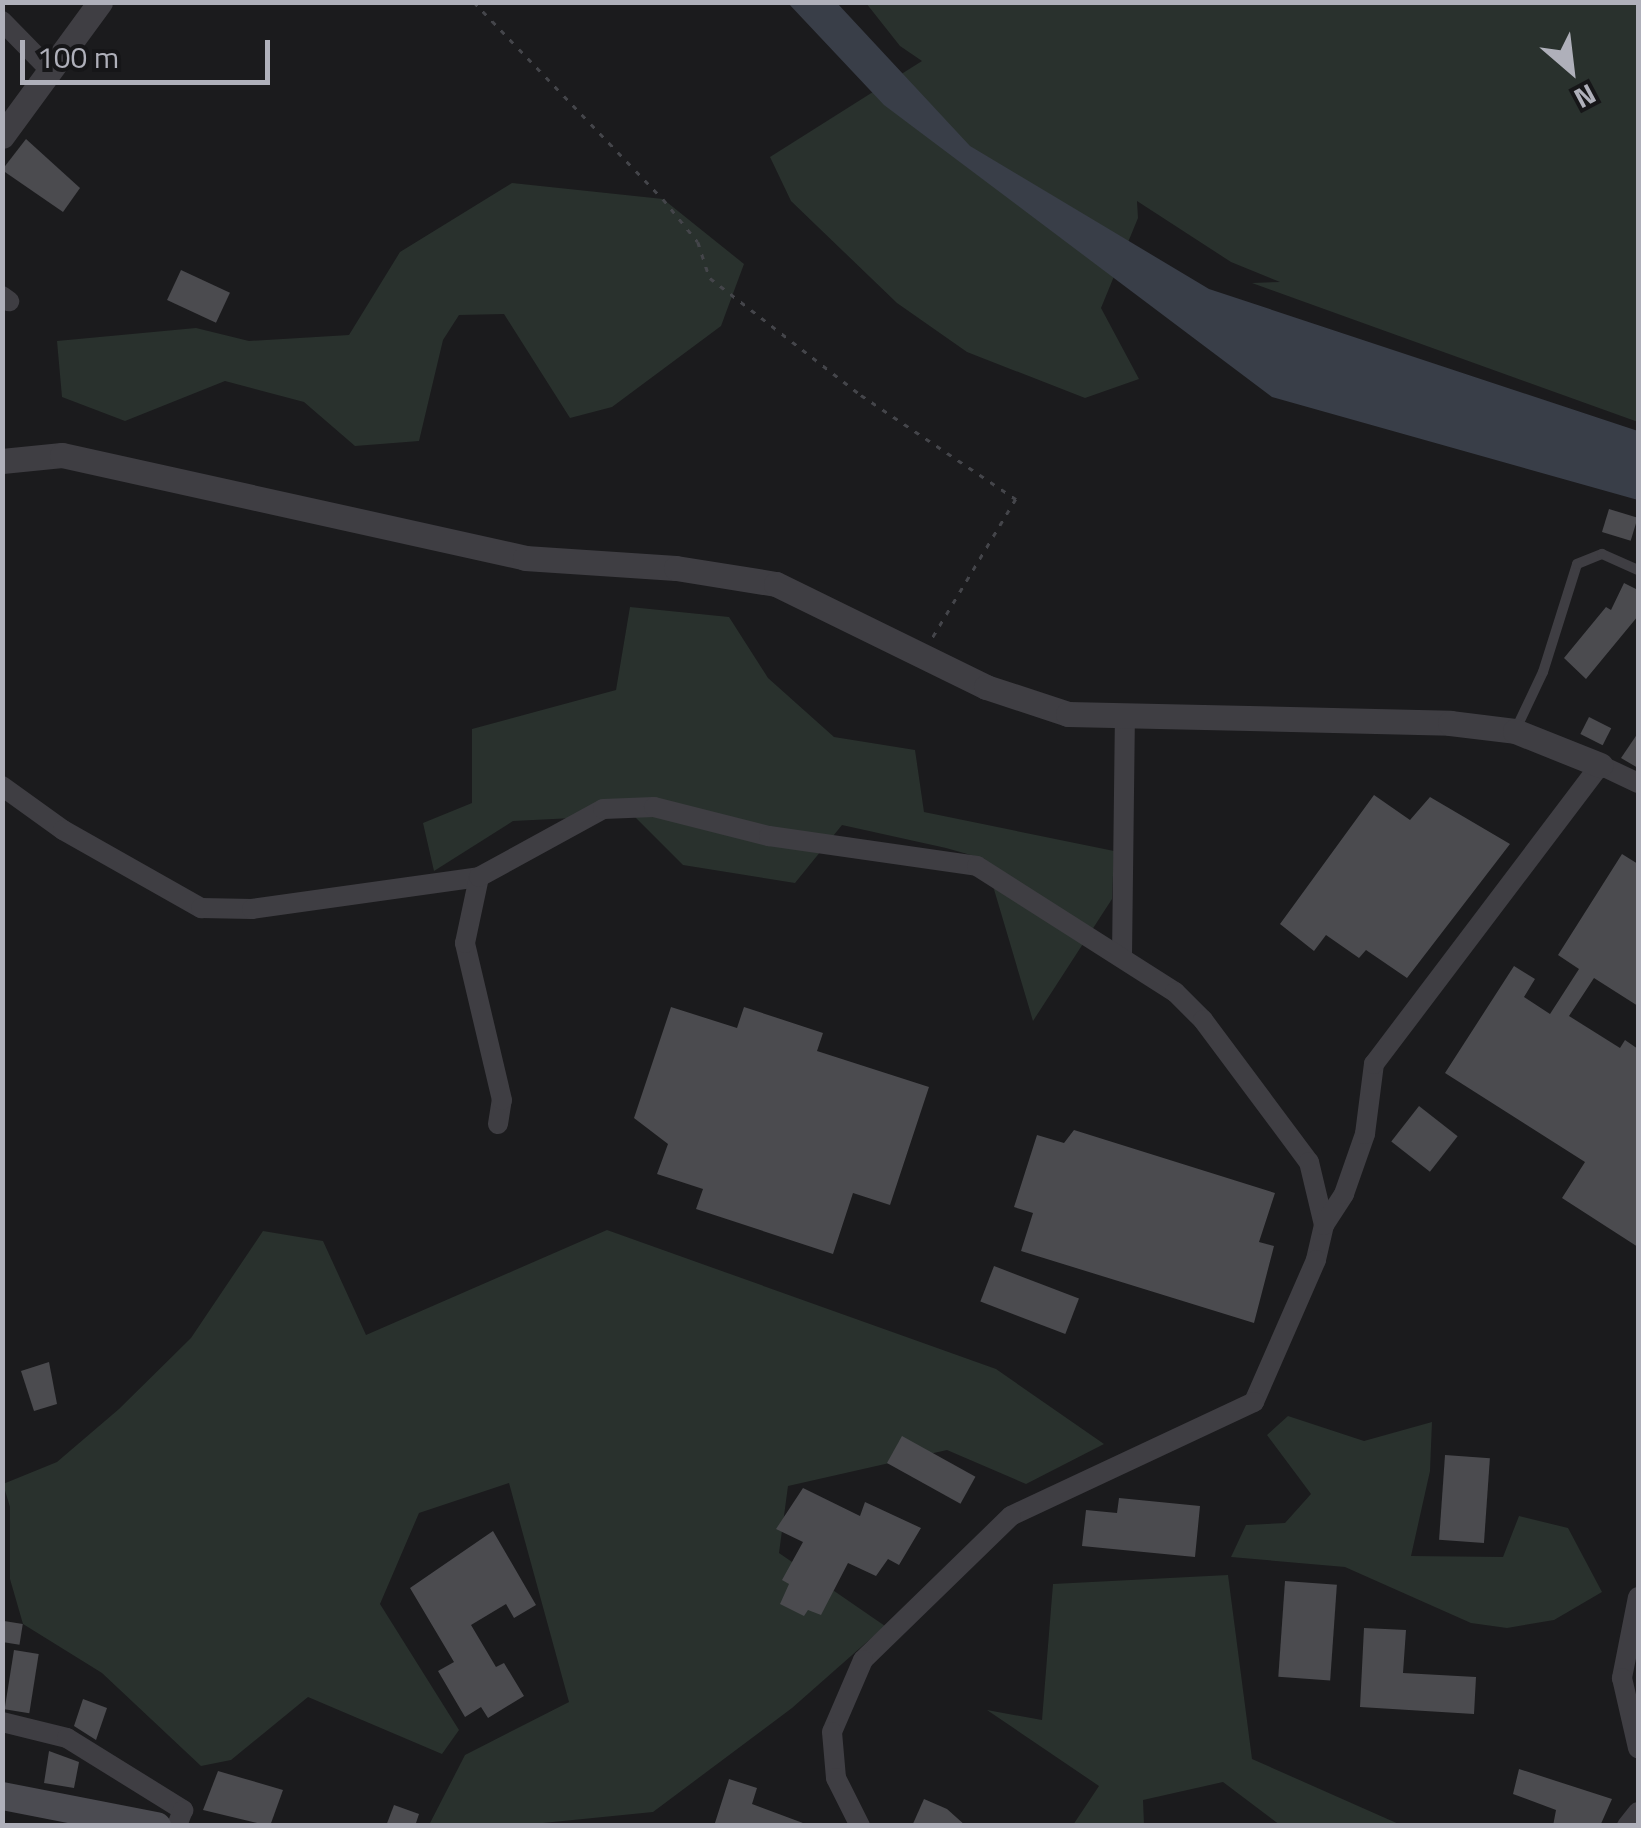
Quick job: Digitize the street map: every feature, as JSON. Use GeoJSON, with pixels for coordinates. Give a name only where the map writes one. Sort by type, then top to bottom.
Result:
{"type":"FeatureCollection","features":[{"type":"Feature","properties":{"kind":"main road"},"geometry":{"type":"LineString","coordinates":[[2,1796],[157,1826]]}},
{"type":"Feature","properties":{"kind":"street"},"geometry":{"type":"LineString","coordinates":[[2,136],[100,2]]}},
{"type":"Feature","properties":{"kind":"street"},"geometry":{"type":"LineString","coordinates":[[2,21],[50,70]]}},
{"type":"Feature","properties":{"kind":"street"},"geometry":{"type":"LineString","coordinates":[[2,460],[62,455],[525,558],[676,568],[776,584],[921,657],[1036,706],[1126,716],[1450,723],[1515,731],[1638,782]]}},
{"type":"Feature","properties":{"kind":"street"},"geometry":{"type":"LineString","coordinates":[[1122,956],[1126,716]]}},
{"type":"Feature","properties":{"kind":"street"},"geometry":{"type":"LineString","coordinates":[[860,1826],[836,1778],[832,1732],[863,1660],[1011,1516],[1254,1402],[1316,1260],[1324,1225],[1344,1194],[1365,1134],[1374,1064],[1600,764]]}},
{"type":"Feature","properties":{"kind":"street"},"geometry":{"type":"LineString","coordinates":[[2,786],[63,830],[201,908],[252,909],[479,877],[603,809],[654,807],[769,836],[978,866],[1122,956],[1203,1020],[1295,1137],[1309,1162],[1324,1225]]}},
{"type":"Feature","properties":{"kind":"street"},"geometry":{"type":"LineString","coordinates":[[479,877],[465,943],[502,1100],[498,1124]]}},
{"type":"Feature","properties":{"kind":"street"},"geometry":{"type":"LineString","coordinates":[[1638,1597],[1622,1678],[1638,1748]]}},
{"type":"Feature","properties":{"kind":"street"},"geometry":{"type":"LineString","coordinates":[[2,1722],[67,1738],[183,1810],[176,1826]]}},
{"type":"Feature","properties":{"kind":"street"},"geometry":{"type":"LineString","coordinates":[[1628,1826],[1638,1812]]}},
{"type":"Feature","properties":{"kind":"lane"},"geometry":{"type":"LineString","coordinates":[[1515,731],[1542,672],[1577,564],[1602,554],[1638,570]]}},
{"type":"Feature","properties":{"kind":"path"},"geometry":{"type":"LineString","coordinates":[[474,2],[663,199],[698,242],[710,278],[830,373],[1016,500],[921,657]]}},
{"type":"Feature","properties":{"kind":"shaded area"},"geometry":{"type":"Polygon","coordinates":[[[788,3],[837,3],[970,146],[1209,289],[1638,431],[1638,500],[1272,397],[884,105],[788,3]]]}},
{"type":"Feature","properties":{"kind":"shaded area"},"geometry":{"type":"Polygon","coordinates":[[[866,3],[1638,3],[1638,422],[1252,283],[1280,282],[1231,262],[1137,201],[1138,218],[1101,308],[1139,379],[1085,398],[967,352],[897,303],[791,201],[770,157],[922,61],[900,46],[866,3]]]}},
{"type":"Feature","properties":{"kind":"shaded area"},"geometry":{"type":"Polygon","coordinates":[[[512,183],[663,199],[744,264],[721,326],[612,407],[570,418],[504,314],[459,315],[443,340],[419,441],[355,446],[304,402],[225,381],[125,421],[62,397],[57,341],[196,328],[249,341],[349,335],[400,252],[512,183]]]}},
{"type":"Feature","properties":{"kind":"shaded area"},"geometry":{"type":"Polygon","coordinates":[[[630,607],[729,617],[768,678],[834,737],[915,750],[924,812],[1114,851],[1112,899],[1033,1021],[985,859],[946,848],[842,825],[795,883],[683,865],[633,815],[513,821],[434,871],[423,823],[472,803],[472,729],[616,690],[630,607]]]}},
{"type":"Feature","properties":{"kind":"shaded area"},"geometry":{"type":"Polygon","coordinates":[[[607,1230],[996,1369],[1104,1444],[1026,1484],[947,1450],[788,1486],[779,1553],[885,1626],[792,1708],[653,1812],[523,1825],[429,1825],[465,1755],[569,1702],[509,1483],[419,1513],[380,1604],[459,1730],[442,1754],[308,1697],[231,1760],[201,1766],[102,1673],[23,1624],[10,1579],[10,1507],[3,1484],[57,1462],[119,1409],[191,1338],[263,1231],[323,1241],[366,1335],[607,1230]]]}},
{"type":"Feature","properties":{"kind":"shaded area"},"geometry":{"type":"Polygon","coordinates":[[[1288,1416],[1364,1441],[1432,1422],[1430,1471],[1411,1556],[1503,1557],[1519,1516],[1568,1528],[1602,1592],[1554,1620],[1507,1628],[1471,1623],[1345,1567],[1231,1557],[1246,1525],[1285,1523],[1311,1494],[1267,1435],[1288,1416]]]}},
{"type":"Feature","properties":{"kind":"shaded area"},"geometry":{"type":"Polygon","coordinates":[[[1228,1575],[1252,1759],[1401,1825],[1280,1825],[1223,1782],[1143,1800],[1144,1825],[1073,1825],[1099,1786],[987,1710],[1042,1720],[1053,1584],[1228,1575]]]}},
{"type":"Feature","properties":{"kind":"building"},"geometry":{"type":"Polygon","coordinates":[[[26,139],[80,188],[63,212],[2,170],[26,139]]]}},
{"type":"Feature","properties":{"kind":"building"},"geometry":{"type":"Polygon","coordinates":[[[181,270],[230,293],[216,323],[167,300],[181,270]]]}},
{"type":"Feature","properties":{"kind":"building"},"geometry":{"type":"Polygon","coordinates":[[[1609,509],[1638,518],[1631,541],[1602,532],[1609,509]]]}},
{"type":"Feature","properties":{"kind":"building"},"geometry":{"type":"Polygon","coordinates":[[[1624,583],[1638,590],[1638,616],[1586,679],[1564,658],[1606,607],[1611,610],[1624,583]]]}},
{"type":"Feature","properties":{"kind":"building"},"geometry":{"type":"Polygon","coordinates":[[[1589,717],[1611,728],[1603,745],[1580,734],[1589,717]]]}},
{"type":"Feature","properties":{"kind":"building"},"geometry":{"type":"Polygon","coordinates":[[[1638,733],[1638,768],[1621,758],[1638,733]]]}},
{"type":"Feature","properties":{"kind":"building"},"geometry":{"type":"Polygon","coordinates":[[[1374,795],[1410,820],[1430,797],[1510,844],[1407,978],[1366,950],[1359,958],[1326,935],[1314,951],[1280,924],[1374,795]]]}},
{"type":"Feature","properties":{"kind":"building"},"geometry":{"type":"Polygon","coordinates":[[[1622,854],[1638,864],[1638,1006],[1594,978],[1569,1016],[1620,1048],[1625,1040],[1638,1049],[1638,1247],[1562,1198],[1585,1162],[1445,1073],[1514,966],[1535,979],[1524,997],[1550,1014],[1579,969],[1558,955],[1622,854]]]}},
{"type":"Feature","properties":{"kind":"building"},"geometry":{"type":"Polygon","coordinates":[[[671,1007],[737,1028],[744,1007],[823,1033],[817,1051],[929,1087],[890,1205],[853,1193],[833,1254],[696,1209],[703,1189],[657,1174],[668,1144],[634,1118],[671,1007]]]}},
{"type":"Feature","properties":{"kind":"building"},"geometry":{"type":"Polygon","coordinates":[[[1419,1106],[1458,1136],[1430,1172],[1391,1141],[1419,1106]]]}},
{"type":"Feature","properties":{"kind":"building"},"geometry":{"type":"Polygon","coordinates":[[[1074,1130],[1275,1193],[1259,1242],[1274,1246],[1254,1323],[1021,1251],[1033,1213],[1014,1207],[1037,1135],[1064,1143],[1074,1130]]]}},
{"type":"Feature","properties":{"kind":"building"},"geometry":{"type":"Polygon","coordinates":[[[994,1266],[1079,1299],[1065,1334],[980,1301],[994,1266]]]}},
{"type":"Feature","properties":{"kind":"building"},"geometry":{"type":"Polygon","coordinates":[[[49,1362],[57,1404],[34,1411],[21,1371],[49,1362]]]}},
{"type":"Feature","properties":{"kind":"building"},"geometry":{"type":"Polygon","coordinates":[[[902,1436],[975,1477],[960,1504],[887,1463],[902,1436]]]}},
{"type":"Feature","properties":{"kind":"building"},"geometry":{"type":"Polygon","coordinates":[[[1445,1455],[1490,1458],[1484,1543],[1439,1540],[1445,1455]]]}},
{"type":"Feature","properties":{"kind":"building"},"geometry":{"type":"Polygon","coordinates":[[[803,1488],[860,1516],[865,1502],[921,1528],[899,1565],[888,1559],[876,1576],[848,1563],[821,1615],[808,1610],[804,1616],[780,1604],[789,1584],[782,1580],[803,1542],[776,1529],[803,1488]]]}},
{"type":"Feature","properties":{"kind":"building"},"geometry":{"type":"Polygon","coordinates":[[[1119,1498],[1200,1506],[1195,1557],[1082,1546],[1086,1510],[1117,1513],[1119,1498]]]}},
{"type":"Feature","properties":{"kind":"building"},"geometry":{"type":"Polygon","coordinates":[[[493,1531],[536,1605],[514,1618],[506,1604],[471,1625],[496,1667],[504,1663],[524,1696],[488,1718],[481,1707],[465,1717],[438,1671],[454,1662],[410,1588],[493,1531]]]}},
{"type":"Feature","properties":{"kind":"building"},"geometry":{"type":"Polygon","coordinates":[[[1285,1581],[1337,1585],[1330,1680],[1278,1677],[1285,1581]]]}},
{"type":"Feature","properties":{"kind":"building"},"geometry":{"type":"Polygon","coordinates":[[[4,1621],[23,1624],[19,1645],[2,1642],[4,1621]]]}},
{"type":"Feature","properties":{"kind":"building"},"geometry":{"type":"Polygon","coordinates":[[[1364,1628],[1406,1630],[1403,1673],[1476,1677],[1474,1714],[1360,1707],[1364,1628]]]}},
{"type":"Feature","properties":{"kind":"building"},"geometry":{"type":"Polygon","coordinates":[[[14,1650],[39,1654],[29,1713],[5,1709],[14,1650]]]}},
{"type":"Feature","properties":{"kind":"building"},"geometry":{"type":"Polygon","coordinates":[[[83,1699],[107,1708],[96,1740],[74,1726],[83,1699]]]}},
{"type":"Feature","properties":{"kind":"building"},"geometry":{"type":"Polygon","coordinates":[[[49,1751],[79,1762],[74,1788],[44,1783],[49,1751]]]}},
{"type":"Feature","properties":{"kind":"building"},"geometry":{"type":"Polygon","coordinates":[[[1519,1769],[1612,1799],[1600,1826],[1553,1826],[1556,1810],[1513,1794],[1519,1769]]]}},
{"type":"Feature","properties":{"kind":"building"},"geometry":{"type":"Polygon","coordinates":[[[218,1771],[283,1790],[270,1826],[203,1810],[218,1771]]]}},
{"type":"Feature","properties":{"kind":"building"},"geometry":{"type":"Polygon","coordinates":[[[729,1779],[757,1788],[752,1804],[811,1826],[714,1826],[729,1779]]]}},
{"type":"Feature","properties":{"kind":"building"},"geometry":{"type":"Polygon","coordinates":[[[924,1799],[947,1809],[966,1826],[912,1826],[924,1799]]]}},
{"type":"Feature","properties":{"kind":"building"},"geometry":{"type":"Polygon","coordinates":[[[394,1805],[419,1814],[415,1826],[386,1826],[394,1805]]]}}]}
